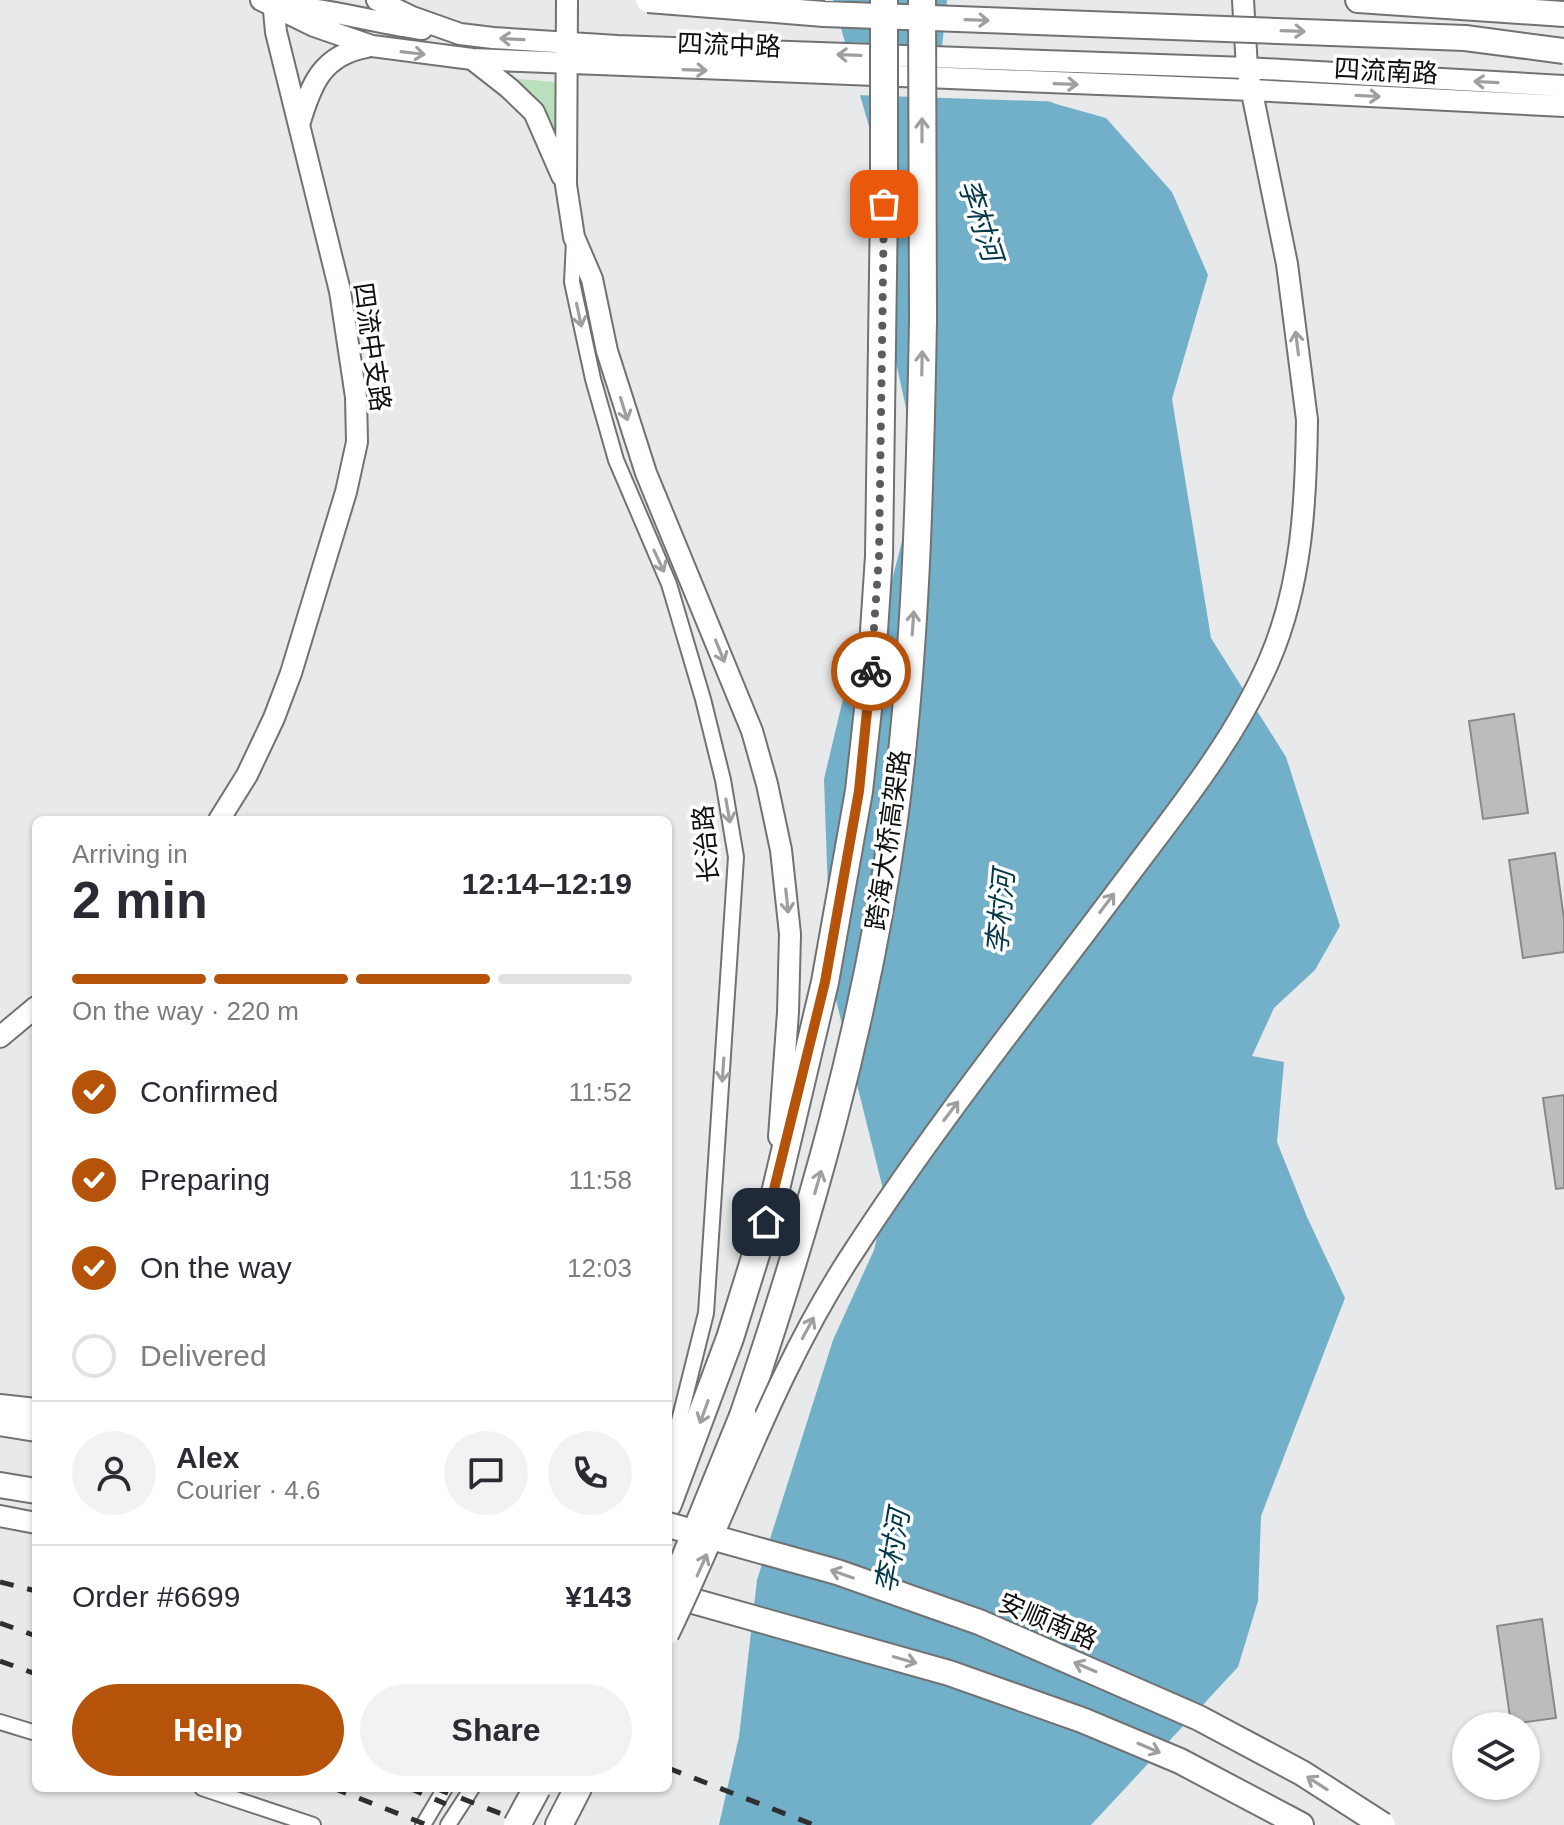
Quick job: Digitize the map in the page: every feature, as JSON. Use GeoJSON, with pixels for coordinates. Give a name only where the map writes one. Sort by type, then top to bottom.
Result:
{"type":"FeatureCollection","features":[{"type":"Feature","properties":{"kind":"highway","name":"跨海大桥高架路"},"geometry":{"type":"LineString","coordinates":[[672,1493],[730,1338],[775,1193],[825,982],[859,791],[870,691],[879,556],[884,0]]}},
{"type":"Feature","properties":{"kind":"highway","name":"跨海大桥高架路"},"geometry":{"type":"LineString","coordinates":[[672,1587],[743,1416],[820,1174],[865,983],[893,821],[908,694],[919,531],[923,320],[922,0]]}},
{"type":"Feature","properties":{"kind":"highway"},"geometry":{"type":"LineString","coordinates":[[517,1825],[535,1792]]}},
{"type":"Feature","properties":{"kind":"highway"},"geometry":{"type":"LineString","coordinates":[[559,1825],[576,1792]]}},
{"type":"Feature","properties":{"kind":"main road","name":"四流中路"},"geometry":{"type":"LineString","coordinates":[[377,0],[412,17],[460,34],[617,46],[1206,78]]}},
{"type":"Feature","properties":{"kind":"main road"},"geometry":{"type":"LineString","coordinates":[[567,0],[566,185],[574,237],[592,279],[607,351],[628,422],[670,535],[752,731],[781,850],[790,934],[788,1012],[775,1193]]}},
{"type":"Feature","properties":{"kind":"main road"},"geometry":{"type":"LineString","coordinates":[[648,0],[824,14],[1465,38],[1564,51]]}},
{"type":"Feature","properties":{"kind":"main road"},"geometry":{"type":"LineString","coordinates":[[672,1627],[702,1566],[779,1386],[823,1300],[943,1121],[1208,769],[1263,674],[1286,612],[1298,561],[1306,493],[1307,420],[1287,264],[1247,68],[1243,0]]}},
{"type":"Feature","properties":{"kind":"main road"},"geometry":{"type":"LineString","coordinates":[[1358,0],[1564,14]]}},
{"type":"Feature","properties":{"kind":"main road","name":"四流中路"},"geometry":{"type":"LineString","coordinates":[[269,2],[314,26],[372,46],[472,59],[617,67],[1206,78]]}},
{"type":"Feature","properties":{"kind":"main road"},"geometry":{"type":"LineString","coordinates":[[269,2],[460,34]]}},
{"type":"Feature","properties":{"kind":"main road","name":"四流中支路"},"geometry":{"type":"LineString","coordinates":[[221,816],[247,775],[291,673],[346,492],[357,442],[356,397],[340,291],[269,2]]}},
{"type":"Feature","properties":{"kind":"main road"},"geometry":{"type":"LineString","coordinates":[[299,125],[306,101],[330,62],[346,51],[372,46]]}},
{"type":"Feature","properties":{"kind":"main road"},"geometry":{"type":"LineString","coordinates":[[472,59],[534,112],[566,185]]}},
{"type":"Feature","properties":{"kind":"main road","name":"四流南路"},"geometry":{"type":"LineString","coordinates":[[1206,78],[1247,68],[1564,86]]}},
{"type":"Feature","properties":{"kind":"main road","name":"四流南路"},"geometry":{"type":"LineString","coordinates":[[1206,78],[1252,90],[1564,106]]}},
{"type":"Feature","properties":{"kind":"main road"},"geometry":{"type":"LineString","coordinates":[[0,1037],[32,1010]]}},
{"type":"Feature","properties":{"kind":"main road"},"geometry":{"type":"LineString","coordinates":[[0,1405],[32,1409]]}},
{"type":"Feature","properties":{"kind":"main road"},"geometry":{"type":"LineString","coordinates":[[0,1423],[32,1428]]}},
{"type":"Feature","properties":{"kind":"main road"},"geometry":{"type":"LineString","coordinates":[[0,1485],[32,1490]]}},
{"type":"Feature","properties":{"kind":"main road"},"geometry":{"type":"LineString","coordinates":[[0,1516],[32,1522]]}},
{"type":"Feature","properties":{"kind":"main road","name":"安顺南路"},"geometry":{"type":"LineString","coordinates":[[672,1526],[837,1572],[979,1622],[1199,1718],[1302,1773],[1383,1825]]}},
{"type":"Feature","properties":{"kind":"main road"},"geometry":{"type":"LineString","coordinates":[[672,1598],[949,1673],[1082,1720],[1180,1761],[1301,1825]]}},
{"type":"Feature","properties":{"kind":"street","name":"长治路"},"geometry":{"type":"LineString","coordinates":[[574,237],[572,282],[593,379],[616,460],[669,584],[716,753],[736,857],[706,1313],[672,1449]]}},
{"type":"Feature","properties":{"kind":"street"},"geometry":{"type":"LineString","coordinates":[[0,1722],[32,1732]]}},
{"type":"Feature","properties":{"kind":"street"},"geometry":{"type":"LineString","coordinates":[[214,1792],[313,1825]]}},
{"type":"Feature","properties":{"kind":"street"},"geometry":{"type":"LineString","coordinates":[[423,1825],[443,1792]]}},
{"type":"Feature","properties":{"kind":"street"},"geometry":{"type":"LineString","coordinates":[[448,1825],[469,1792]]}},
{"type":"Feature","properties":{"kind":"green space"},"geometry":{"type":"Polygon","coordinates":[[[519,79],[555,82],[560,138],[553,139],[531,95],[519,84],[519,79]]]}},
{"type":"Feature","properties":{"kind":"water","name":"李村河"},"geometry":{"type":"Polygon","coordinates":[[[833,0],[947,0],[941,56],[1056,104],[1106,118],[1172,192],[1208,275],[1172,399],[1211,638],[1286,757],[1340,926],[1315,970],[1274,1008],[1252,1056],[1284,1062],[1277,1142],[1307,1217],[1345,1298],[1261,1516],[1258,1601],[1238,1667],[1091,1825],[719,1825],[739,1737],[757,1580],[833,1340],[874,1250],[886,1201],[831,980],[824,779],[843,699],[877,638],[920,472],[881,294],[889,197],[833,0]]]}},
{"type":"Feature","properties":{"kind":"pier"},"geometry":{"type":"Polygon","coordinates":[[[841,42],[946,46],[945,54],[1066,102],[856,95],[841,42]]]}},
{"type":"Feature","properties":{"kind":"building"},"geometry":{"type":"Polygon","coordinates":[[[1514,714],[1528,813],[1483,819],[1469,721],[1514,714]]]}},
{"type":"Feature","properties":{"kind":"building"},"geometry":{"type":"Polygon","coordinates":[[[1555,853],[1564,919],[1564,952],[1523,958],[1509,860],[1555,853]]]}},
{"type":"Feature","properties":{"kind":"building"},"geometry":{"type":"Polygon","coordinates":[[[1564,1095],[1564,1188],[1556,1189],[1543,1098],[1564,1095]]]}},
{"type":"Feature","properties":{"kind":"building"},"geometry":{"type":"Polygon","coordinates":[[[1542,1619],[1556,1718],[1540,1720],[1540,1712],[1509,1712],[1497,1626],[1542,1619]]]}},
{"type":"Feature","properties":{"kind":"railway"},"geometry":{"type":"LineString","coordinates":[[0,1582],[32,1590]]}},
{"type":"Feature","properties":{"kind":"railway"},"geometry":{"type":"LineString","coordinates":[[0,1623],[32,1635]]}},
{"type":"Feature","properties":{"kind":"railway"},"geometry":{"type":"LineString","coordinates":[[0,1661],[32,1673]]}},
{"type":"Feature","properties":{"kind":"railway"},"geometry":{"type":"LineString","coordinates":[[672,1770],[814,1825]]}},
{"type":"Feature","properties":{"kind":"railway"},"geometry":{"type":"LineString","coordinates":[[343,1792],[427,1825]]}},
{"type":"Feature","properties":{"kind":"railway"},"geometry":{"type":"LineString","coordinates":[[418,1792],[446,1804]]}},
{"type":"Feature","properties":{"kind":"railway"},"geometry":{"type":"LineString","coordinates":[[445,1792],[530,1825]]}},
{"type":"Feature","properties":{"kind":"way so far"},"geometry":{"type":"LineString","coordinates":[[871,671],[879,556],[884,204]]}},
{"type":"Feature","properties":{"kind":"route"},"geometry":{"type":"LineString","coordinates":[[766,1222],[825,982],[859,791],[871,671]]}}]}
